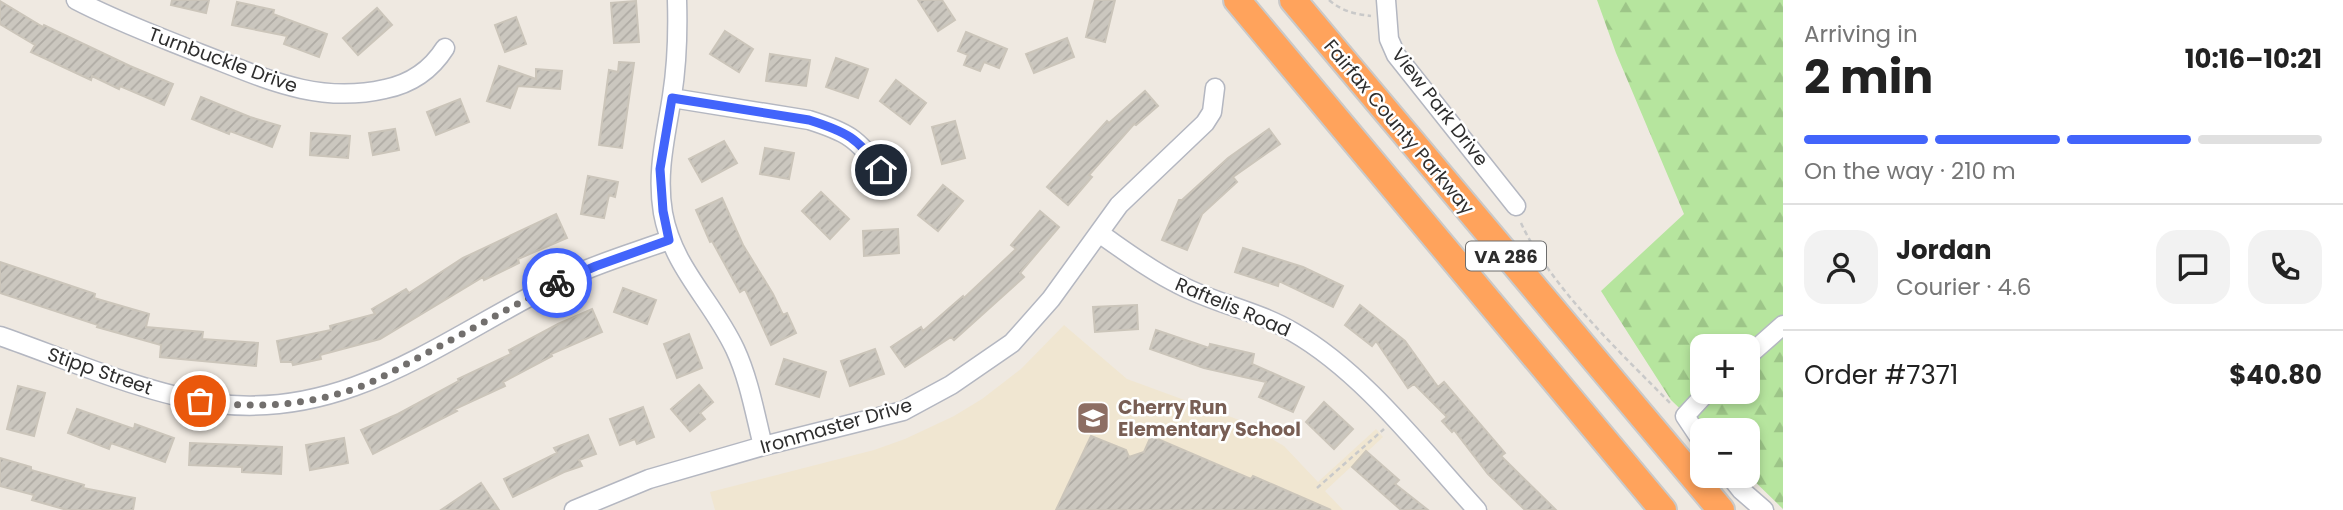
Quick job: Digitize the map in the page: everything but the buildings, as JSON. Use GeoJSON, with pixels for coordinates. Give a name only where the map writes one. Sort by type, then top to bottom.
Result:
{"type":"FeatureCollection","features":[{"type":"Feature","properties":{"kind":"highway","name":"VA 286"},"geometry":{"type":"LineString","coordinates":[[1237,0],[1663,510]]}},
{"type":"Feature","properties":{"kind":"highway","name":"Fairfax County Parkway"},"geometry":{"type":"LineString","coordinates":[[1293,0],[1721,510]]}},
{"type":"Feature","properties":{"kind":"street","name":"Turnbuckle Drive"},"geometry":{"type":"LineString","coordinates":[[76,0],[128,25],[273,82],[327,94],[368,93],[401,84],[430,67],[444,48]]}},
{"type":"Feature","properties":{"kind":"street"},"geometry":{"type":"LineString","coordinates":[[677,0],[676,64],[660,177],[663,211],[669,240],[681,264],[735,349],[745,374],[763,446]]}},
{"type":"Feature","properties":{"kind":"street","name":"View Park Drive"},"geometry":{"type":"LineString","coordinates":[[1386,0],[1389,39],[1396,55],[1516,206]]}},
{"type":"Feature","properties":{"kind":"street","name":"Ironmaster Drive"},"geometry":{"type":"LineString","coordinates":[[574,510],[598,505],[649,479],[763,446],[903,411],[951,385],[1012,343],[1051,299],[1119,205],[1205,123],[1212,112],[1215,89]]}},
{"type":"Feature","properties":{"kind":"street"},"geometry":{"type":"LineString","coordinates":[[672,98],[809,120],[828,126],[846,133],[863,145],[881,170]]}},
{"type":"Feature","properties":{"kind":"street","name":"Raftelis Road"},"geometry":{"type":"LineString","coordinates":[[1099,233],[1151,269],[1180,285],[1269,319],[1293,332],[1340,365],[1395,420],[1477,510]]}},
{"type":"Feature","properties":{"kind":"street","name":"Stipp Street"},"geometry":{"type":"LineString","coordinates":[[0,336],[186,399],[244,406],[298,402],[340,393],[376,380],[561,280],[669,240]]}},
{"type":"Feature","properties":{"kind":"street"},"geometry":{"type":"LineString","coordinates":[[1760,345],[1783,325]]}},
{"type":"Feature","properties":{"kind":"street"},"geometry":{"type":"LineString","coordinates":[[1690,424],[1685,416],[1696,404]]}},
{"type":"Feature","properties":{"kind":"street"},"geometry":{"type":"LineString","coordinates":[[1739,488],[1765,510]]}},
{"type":"Feature","properties":{"kind":"path"},"geometry":{"type":"LineString","coordinates":[[1329,0],[1350,13],[1386,22]]}},
{"type":"Feature","properties":{"kind":"path"},"geometry":{"type":"LineString","coordinates":[[1516,206],[1527,234],[1552,274],[1613,345],[1685,416]]}},
{"type":"Feature","properties":{"kind":"path"},"geometry":{"type":"LineString","coordinates":[[1317,488],[1395,420]]}},
{"type":"Feature","properties":{"kind":"shaded area","name":"Cherry Run Elementary School"},"geometry":{"type":"Polygon","coordinates":[[[1064,325],[1127,379],[1242,421],[1284,446],[1318,482],[1376,429],[1383,437],[1325,491],[1343,510],[715,510],[710,492],[874,450],[954,416],[982,399],[1021,369],[1064,325]]]}},
{"type":"Feature","properties":{"kind":"green space"},"geometry":{"type":"Polygon","coordinates":[[[1597,0],[1783,0],[1783,509],[1760,487],[1760,418],[1690,418],[1671,400],[1601,291],[1684,214],[1616,53],[1597,0]]]}},
{"type":"Feature","properties":{"kind":"way so far"},"geometry":{"type":"LineString","coordinates":[[200,401],[244,406],[271,405],[319,399],[340,393],[376,380],[557,283]]}},
{"type":"Feature","properties":{"kind":"place","name":"Cherry Run Elementary School"},"geometry":{"type":"Point","coordinates":[1093,418]}},
{"type":"Feature","properties":{"kind":"route"},"geometry":{"type":"LineString","coordinates":[[557,283],[669,240],[663,211],[660,169],[672,98],[809,120],[828,126],[846,133],[863,145],[881,170]]}}]}
